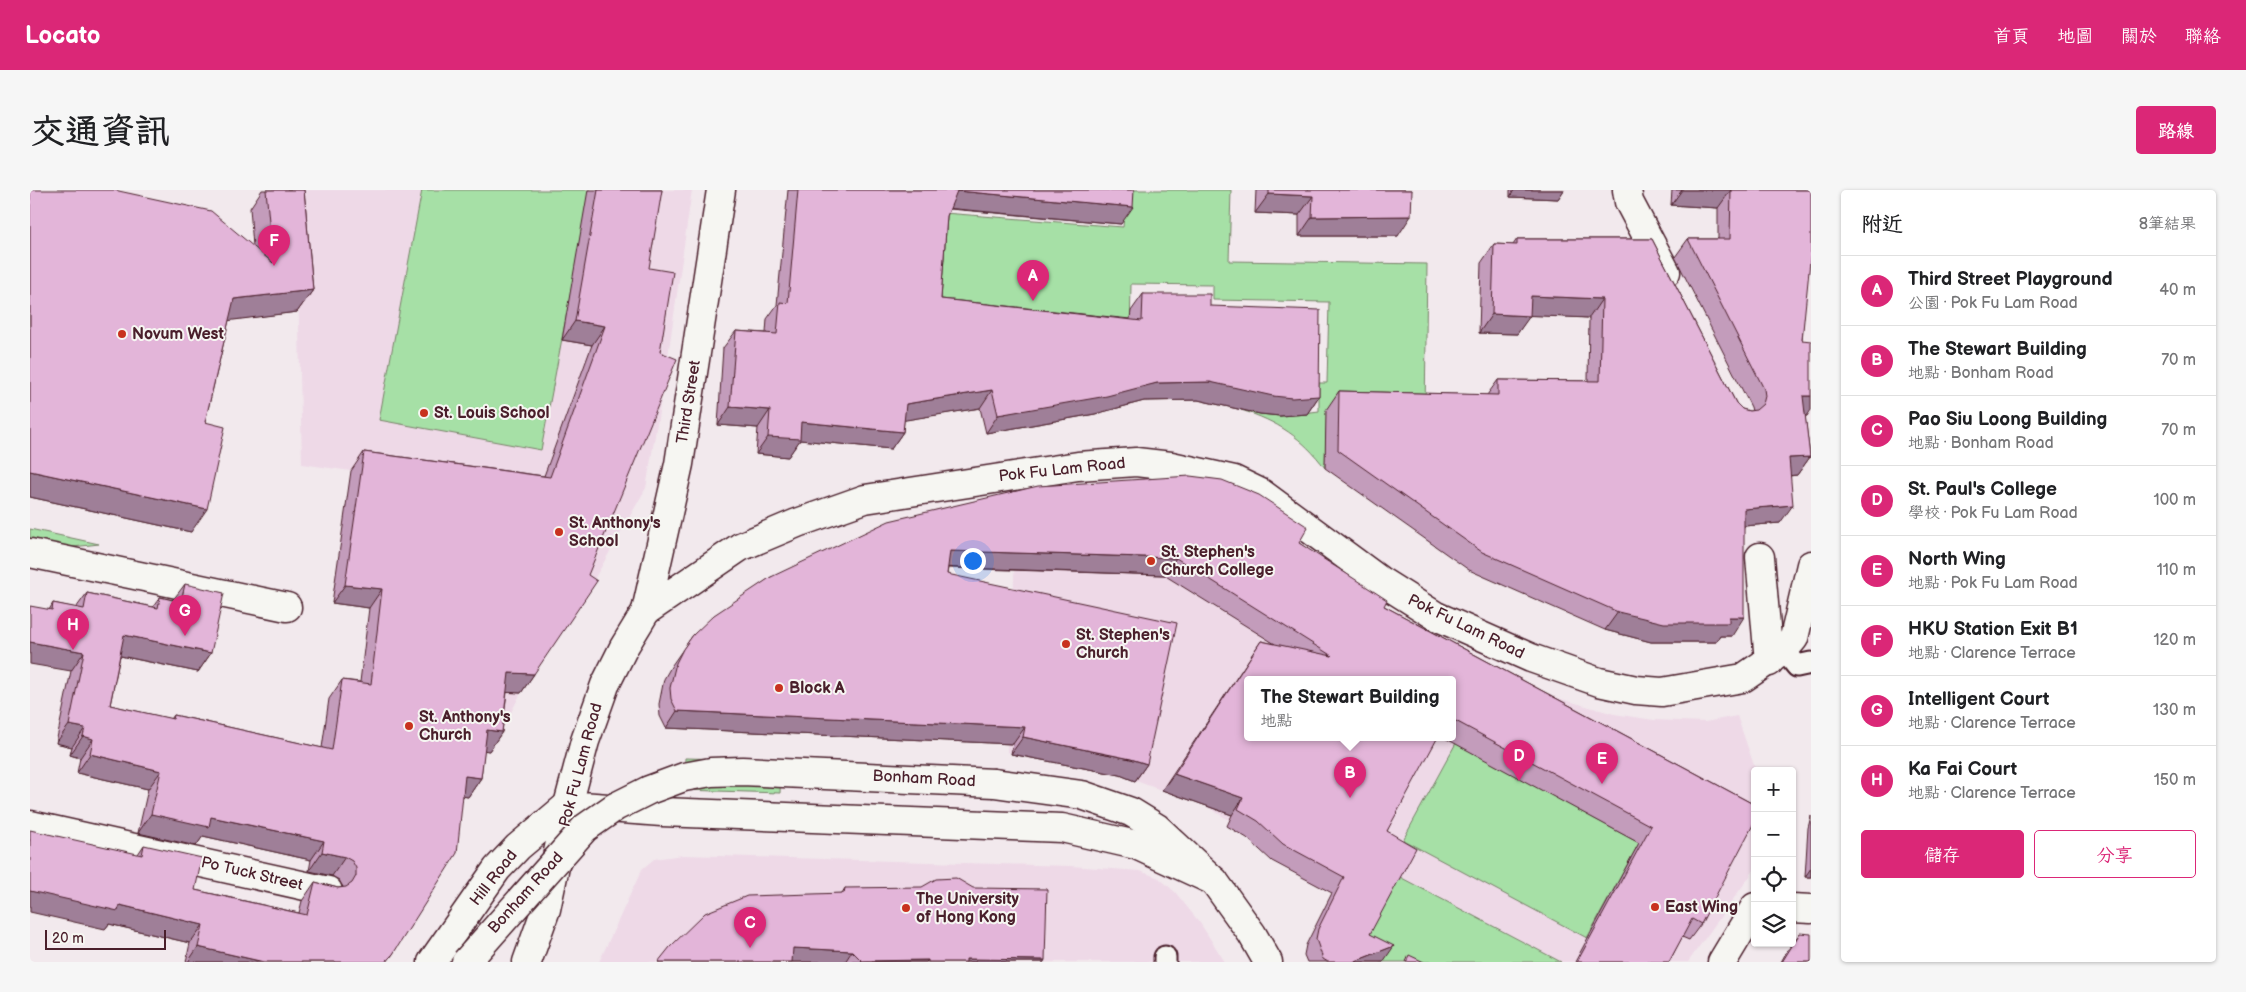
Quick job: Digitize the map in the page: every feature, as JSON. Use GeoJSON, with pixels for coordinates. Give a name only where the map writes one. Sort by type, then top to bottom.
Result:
{"type":"FeatureCollection","features":[{"type":"Feature","properties":{"kind":"main road","name":"Third Street"},"geometry":{"type":"LineString","coordinates":[[646,611],[679,464],[721,190]]}},
{"type":"Feature","properties":{"kind":"main road"},"geometry":{"type":"LineString","coordinates":[[1627,190],[1629,202],[1676,292]]}},
{"type":"Feature","properties":{"kind":"main road","name":"Pok Fu Lam Road"},"geometry":{"type":"LineString","coordinates":[[527,962],[546,909],[568,805],[585,741],[605,685],[624,647],[646,611],[740,546],[865,499],[1078,466],[1136,462],[1171,466],[1234,480],[1252,489],[1298,519],[1379,580],[1436,616],[1531,658],[1599,682],[1636,690],[1662,692],[1743,678],[1789,643]]}},
{"type":"Feature","properties":{"kind":"main road"},"geometry":{"type":"LineString","coordinates":[[30,553],[287,606]]}},
{"type":"Feature","properties":{"kind":"main road"},"geometry":{"type":"LineString","coordinates":[[1760,557],[1789,643]]}},
{"type":"Feature","properties":{"kind":"main road"},"geometry":{"type":"LineString","coordinates":[[1789,643],[1811,565]]}},
{"type":"Feature","properties":{"kind":"main road","name":"Bonham Road"},"geometry":{"type":"LineString","coordinates":[[466,962],[585,828],[615,808],[649,790],[684,777],[711,772],[742,771],[994,782],[1082,795],[1130,812],[1157,828],[1214,881],[1252,934],[1268,962]]}},
{"type":"Feature","properties":{"kind":"main road","name":"Bonham Road"},"geometry":{"type":"LineString","coordinates":[[568,805],[653,812],[1062,828],[1136,844],[1214,881]]}},
{"type":"Feature","properties":{"kind":"main road","name":"Hill Road"},"geometry":{"type":"LineString","coordinates":[[432,962],[497,870],[518,846],[568,805]]}},
{"type":"Feature","properties":{"kind":"main road","name":"Po Tuck Street"},"geometry":{"type":"LineString","coordinates":[[30,825],[328,891]]}},
{"type":"Feature","properties":{"kind":"main road"},"geometry":{"type":"LineString","coordinates":[[1796,908],[1811,909]]}},
{"type":"Feature","properties":{"kind":"main road"},"geometry":{"type":"LineString","coordinates":[[1722,962],[1751,914]]}},
{"type":"Feature","properties":{"kind":"lane"},"geometry":{"type":"LineString","coordinates":[[1789,643],[1797,666],[1811,663]]}},
{"type":"Feature","properties":{"kind":"shaded area","name":"St. Louis School"},"geometry":{"type":"Polygon","coordinates":[[[296,190],[692,190],[665,377],[646,488],[583,599],[521,693],[507,720],[474,716],[488,594],[336,575],[351,471],[302,464],[296,190]]]}},
{"type":"Feature","properties":{"kind":"shaded area"},"geometry":{"type":"Polygon","coordinates":[[[1017,505],[1388,621],[1551,696],[1614,714],[1654,720],[1705,722],[1737,716],[1755,767],[1751,767],[1751,875],[1688,962],[1306,962],[1304,955],[1306,945],[1332,893],[1272,861],[1247,838],[1227,826],[1229,820],[1194,799],[1192,801],[1136,781],[1136,778],[1007,752],[1017,505]]]}},
{"type":"Feature","properties":{"kind":"shaded area","name":"The University of Hong Kong"},"geometry":{"type":"Polygon","coordinates":[[[683,855],[1070,866],[1140,871],[1159,878],[1175,892],[1200,923],[1225,962],[599,962],[642,869],[654,859],[683,855]]]}},
{"type":"Feature","properties":{"kind":"green space"},"geometry":{"type":"Polygon","coordinates":[[[422,190],[590,190],[541,450],[379,420],[422,190]]]}},
{"type":"Feature","properties":{"kind":"green space"},"geometry":{"type":"Polygon","coordinates":[[[1126,190],[1231,190],[1229,261],[1427,264],[1425,412],[1327,410],[1325,468],[1308,448],[1278,425],[1241,410],[1280,416],[1319,411],[1319,383],[1327,383],[1329,302],[1213,300],[1213,285],[1131,284],[1130,338],[934,317],[944,213],[1123,227],[1126,190]]]}},
{"type":"Feature","properties":{"kind":"green space"},"geometry":{"type":"Polygon","coordinates":[[[30,529],[99,544],[56,549],[30,544],[30,529]]]}},
{"type":"Feature","properties":{"kind":"green space"},"geometry":{"type":"Polygon","coordinates":[[[1456,743],[1639,843],[1587,938],[1403,840],[1456,743]]]}},
{"type":"Feature","properties":{"kind":"green space"},"geometry":{"type":"Polygon","coordinates":[[[685,758],[781,760],[780,793],[684,790],[685,758]]]}},
{"type":"Feature","properties":{"kind":"green space"},"geometry":{"type":"Polygon","coordinates":[[[1398,876],[1561,962],[1380,962],[1359,950],[1398,876]]]}},
{"type":"Feature","properties":{"kind":"building","name":"Novum West"},"geometry":{"type":"Polygon","coordinates":[[[30,190],[114,190],[211,211],[273,263],[266,190],[304,190],[313,290],[234,299],[205,422],[225,427],[207,509],[30,471],[30,190]]]}},
{"type":"Feature","properties":{"kind":"building"},"geometry":{"type":"Polygon","coordinates":[[[598,190],[662,190],[649,268],[673,272],[660,352],[677,359],[588,575],[597,581],[534,674],[509,673],[502,732],[487,730],[481,778],[465,776],[457,853],[393,954],[385,962],[264,962],[198,947],[203,925],[120,905],[118,911],[30,891],[30,830],[142,855],[144,845],[202,858],[195,890],[307,915],[315,882],[338,888],[346,887],[352,883],[356,876],[356,868],[352,861],[345,857],[322,852],[324,841],[211,817],[209,827],[151,814],[161,771],[90,754],[93,739],[83,736],[85,728],[69,725],[84,652],[30,642],[30,606],[52,610],[53,603],[84,609],[87,593],[158,608],[160,597],[181,602],[185,584],[224,593],[211,653],[124,635],[110,705],[173,719],[174,715],[332,750],[342,680],[371,684],[382,589],[345,585],[364,452],[550,477],[605,326],[575,321],[598,190]]]}},
{"type":"Feature","properties":{"kind":"building"},"geometry":{"type":"Polygon","coordinates":[[[798,190],[1134,190],[1133,207],[957,191],[947,216],[941,299],[1142,321],[1143,294],[1210,294],[1210,306],[1320,310],[1319,396],[1292,398],[1273,396],[1210,382],[1157,383],[1107,396],[998,415],[992,390],[906,404],[903,432],[801,422],[800,439],[768,437],[770,410],[730,407],[736,331],[777,334],[780,302],[788,303],[798,190]]]}},
{"type":"Feature","properties":{"kind":"building"},"geometry":{"type":"Polygon","coordinates":[[[1269,190],[1412,190],[1411,216],[1312,217],[1313,196],[1269,194],[1269,190]]]}},
{"type":"Feature","properties":{"kind":"building"},"geometry":{"type":"Polygon","coordinates":[[[1731,190],[1811,190],[1811,251],[1802,340],[1811,341],[1811,396],[1803,396],[1810,457],[1789,458],[1793,505],[1744,509],[1744,617],[1729,617],[1729,623],[1664,623],[1618,612],[1482,552],[1338,450],[1339,391],[1498,395],[1498,380],[1600,381],[1602,299],[1531,296],[1530,316],[1492,314],[1494,244],[1517,245],[1517,239],[1652,239],[1736,403],[1742,409],[1756,410],[1763,404],[1764,389],[1688,239],[1730,239],[1731,190]]]}},
{"type":"Feature","properties":{"kind":"building"},"geometry":{"type":"Polygon","coordinates":[[[1190,476],[1222,480],[1259,495],[1308,527],[1299,543],[1387,600],[1384,606],[1751,803],[1751,829],[1701,924],[1692,919],[1669,962],[1577,962],[1651,826],[1456,721],[1456,676],[1244,676],[1244,741],[1436,741],[1387,831],[1416,848],[1370,934],[1394,946],[1353,962],[1328,962],[1323,959],[1316,939],[1318,929],[1344,877],[1283,844],[1258,821],[1238,809],[1243,798],[1174,774],[1261,641],[1332,656],[1176,558],[950,551],[947,574],[1177,623],[1147,764],[1023,737],[1025,727],[677,711],[671,699],[670,688],[676,663],[693,635],[714,615],[771,577],[889,521],[1038,486],[1190,476]]]}},
{"type":"Feature","properties":{"kind":"building"},"geometry":{"type":"Polygon","coordinates":[[[956,878],[973,888],[1047,889],[1045,960],[966,959],[966,962],[928,962],[928,960],[862,961],[852,951],[793,948],[792,962],[658,962],[670,947],[705,913],[747,896],[844,893],[845,888],[922,887],[936,879],[956,878]]]}},
{"type":"Feature","properties":{"kind":"building"},"geometry":{"type":"Polygon","coordinates":[[[1800,933],[1811,934],[1811,962],[1782,962],[1791,947],[1796,947],[1796,939],[1800,933]]]}},
{"type":"Feature","properties":{"kind":"building"},"geometry":{"type":"Polygon","coordinates":[[[1409,955],[1424,962],[1406,962],[1409,955]]]}},
{"type":"Feature","properties":{"kind":"place","name":"HKU Station Exit B1"},"geometry":{"type":"Point","coordinates":[274,266]}},
{"type":"Feature","properties":{"kind":"place","name":"Third Street Playground"},"geometry":{"type":"Point","coordinates":[1033,301]}},
{"type":"Feature","properties":{"kind":"place","name":"Novum West"},"geometry":{"type":"Point","coordinates":[122,334]}},
{"type":"Feature","properties":{"kind":"place","name":"St. Louis School"},"geometry":{"type":"Point","coordinates":[424,413]}},
{"type":"Feature","properties":{"kind":"place","name":"St. Anthony's School"},"geometry":{"type":"Point","coordinates":[559,532]}},
{"type":"Feature","properties":{"kind":"place","name":"St. Stephen's Church College"},"geometry":{"type":"Point","coordinates":[1151,561]}},
{"type":"Feature","properties":{"kind":"place","name":"Intelligent Court"},"geometry":{"type":"Point","coordinates":[185,636]}},
{"type":"Feature","properties":{"kind":"place","name":"St. Stephen's Church"},"geometry":{"type":"Point","coordinates":[1066,644]}},
{"type":"Feature","properties":{"kind":"place","name":"Ka Fai Court"},"geometry":{"type":"Point","coordinates":[73,650]}},
{"type":"Feature","properties":{"kind":"place","name":"Block A"},"geometry":{"type":"Point","coordinates":[779,688]}},
{"type":"Feature","properties":{"kind":"place","name":"St. Anthony's Church"},"geometry":{"type":"Point","coordinates":[409,726]}},
{"type":"Feature","properties":{"kind":"place","name":"St. Paul's College"},"geometry":{"type":"Point","coordinates":[1519,781]}},
{"type":"Feature","properties":{"kind":"place","name":"North Wing"},"geometry":{"type":"Point","coordinates":[1602,784]}},
{"type":"Feature","properties":{"kind":"place","name":"The Stewart Building"},"geometry":{"type":"Point","coordinates":[1350,798]}},
{"type":"Feature","properties":{"kind":"place","name":"East Wing"},"geometry":{"type":"Point","coordinates":[1655,907]}},
{"type":"Feature","properties":{"kind":"place","name":"The University of Hong Kong"},"geometry":{"type":"Point","coordinates":[906,908]}},
{"type":"Feature","properties":{"kind":"place","name":"Pao Siu Loong Building"},"geometry":{"type":"Point","coordinates":[750,948]}}]}
